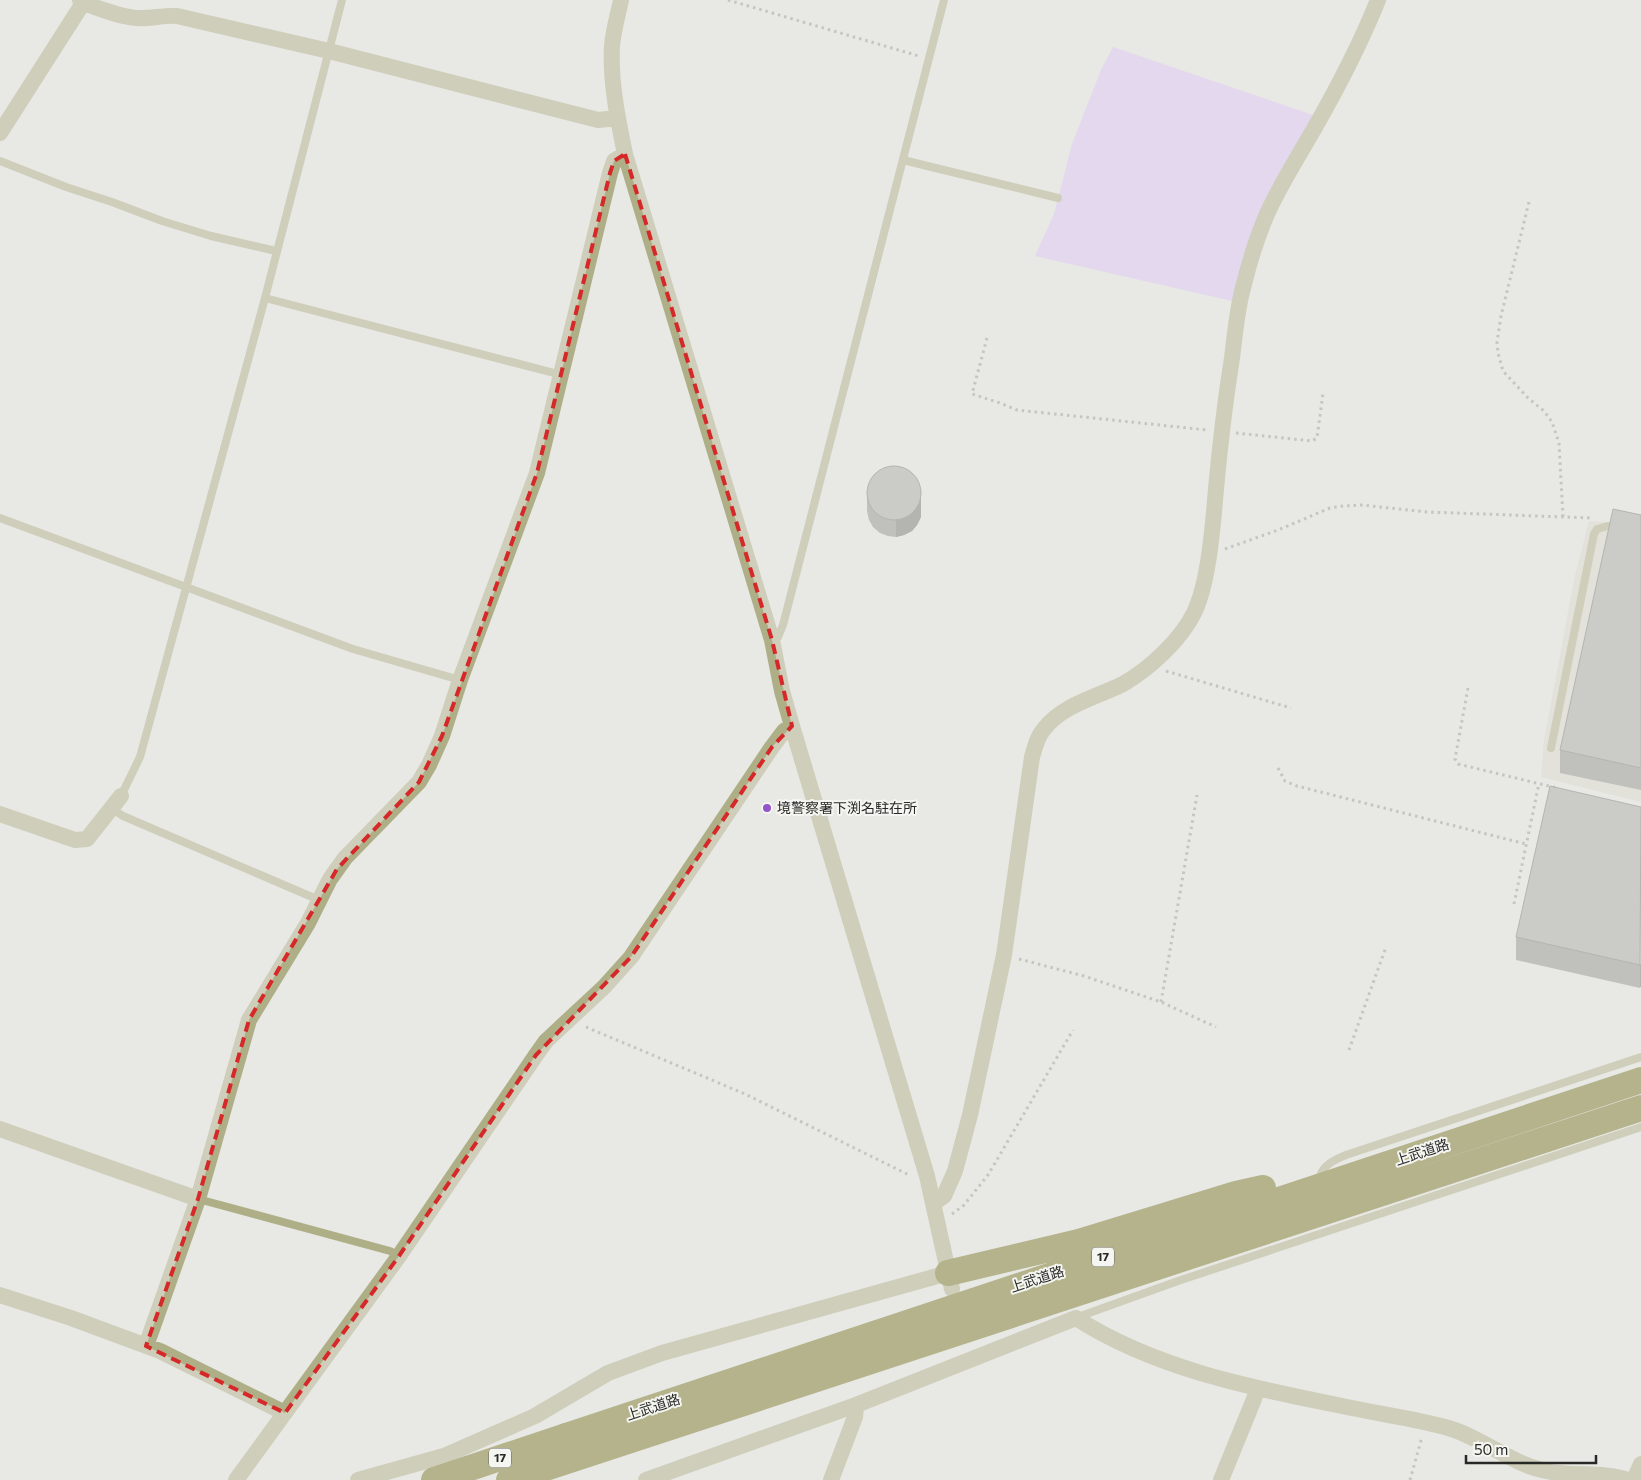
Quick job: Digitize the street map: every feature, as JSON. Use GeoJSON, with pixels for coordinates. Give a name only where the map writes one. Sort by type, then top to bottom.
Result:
{"type":"FeatureCollection","features":[{"type":"Feature","properties":{"kind":"highway","name":"上武道路"},"geometry":{"type":"LineString","coordinates":[[509,1480],[571,1447],[1370,1169],[1641,1080]]}},
{"type":"Feature","properties":{"kind":"highway","name":"上武道路"},"geometry":{"type":"LineString","coordinates":[[434,1480],[571,1447],[1641,1108]]}},
{"type":"Feature","properties":{"kind":"highway"},"geometry":{"type":"LineString","coordinates":[[950,1281],[1236,1194],[1320,1176],[1370,1169]]}},
{"type":"Feature","properties":{"kind":"street"},"geometry":{"type":"LineString","coordinates":[[358,1480],[444,1456],[535,1416],[608,1372],[662,1353],[950,1281],[927,1176],[792,726],[782,691],[772,640],[625,154],[612,71],[612,44],[621,0]]}},
{"type":"Feature","properties":{"kind":"street"},"geometry":{"type":"LineString","coordinates":[[934,1203],[944,1196],[955,1171],[970,1115],[1004,955],[1032,757],[1038,739],[1044,728],[1073,706],[1124,683],[1153,662],[1182,632],[1193,614],[1201,595],[1208,555],[1221,432],[1243,288],[1254,248],[1268,212],[1344,74],[1378,0]]}},
{"type":"Feature","properties":{"kind":"street"},"geometry":{"type":"LineString","coordinates":[[0,133],[83,1],[138,18],[162,15],[177,16],[328,51],[598,120],[618,118]]}},
{"type":"Feature","properties":{"kind":"street"},"geometry":{"type":"LineString","coordinates":[[146,1346],[198,1199],[249,1020],[308,923],[330,879],[345,858],[419,782],[442,736],[460,680],[537,474],[610,173],[614,161],[625,154]]}},
{"type":"Feature","properties":{"kind":"street"},"geometry":{"type":"LineString","coordinates":[[236,1480],[398,1256],[546,1041],[604,987],[631,957],[772,747],[784,731],[792,726]]}},
{"type":"Feature","properties":{"kind":"street"},"geometry":{"type":"LineString","coordinates":[[0,814],[74,840],[87,839],[116,802]]}},
{"type":"Feature","properties":{"kind":"street"},"geometry":{"type":"LineString","coordinates":[[0,1129],[198,1199]]}},
{"type":"Feature","properties":{"kind":"street"},"geometry":{"type":"LineString","coordinates":[[0,1295],[71,1318],[160,1351],[285,1413]]}},
{"type":"Feature","properties":{"kind":"street"},"geometry":{"type":"LineString","coordinates":[[646,1480],[856,1405],[1076,1318],[1163,1361],[1257,1389],[1426,1422],[1460,1432],[1531,1467],[1547,1472],[1608,1476],[1628,1480]]}},
{"type":"Feature","properties":{"kind":"street"},"geometry":{"type":"LineString","coordinates":[[967,1340],[973,1359]]}},
{"type":"Feature","properties":{"kind":"street"},"geometry":{"type":"LineString","coordinates":[[1221,1480],[1257,1389]]}},
{"type":"Feature","properties":{"kind":"street"},"geometry":{"type":"LineString","coordinates":[[831,1480],[856,1417],[856,1405]]}},
{"type":"Feature","properties":{"kind":"street"},"geometry":{"type":"LineString","coordinates":[[444,1456],[453,1480]]}},
{"type":"Feature","properties":{"kind":"street"},"geometry":{"type":"LineString","coordinates":[[1634,1480],[1641,1464]]}},
{"type":"Feature","properties":{"kind":"lane"},"geometry":{"type":"LineString","coordinates":[[319,900],[123,816],[116,802],[140,757],[265,298],[342,0]]}},
{"type":"Feature","properties":{"kind":"lane"},"geometry":{"type":"LineString","coordinates":[[772,640],[778,637],[783,624],[944,0]]}},
{"type":"Feature","properties":{"kind":"lane"},"geometry":{"type":"LineString","coordinates":[[903,160],[1058,198]]}},
{"type":"Feature","properties":{"kind":"lane"},"geometry":{"type":"LineString","coordinates":[[0,161],[66,188],[112,202],[162,221],[210,236],[276,251]]}},
{"type":"Feature","properties":{"kind":"lane"},"geometry":{"type":"LineString","coordinates":[[265,298],[562,375]]}},
{"type":"Feature","properties":{"kind":"lane"},"geometry":{"type":"LineString","coordinates":[[0,518],[353,649],[460,680]]}},
{"type":"Feature","properties":{"kind":"lane"},"geometry":{"type":"LineString","coordinates":[[1551,748],[1594,534],[1597,529],[1608,526],[1625,528]]}},
{"type":"Feature","properties":{"kind":"lane"},"geometry":{"type":"LineString","coordinates":[[1320,1176],[1322,1169],[1346,1156],[1641,1056]]}},
{"type":"Feature","properties":{"kind":"lane"},"geometry":{"type":"LineString","coordinates":[[1076,1318],[1178,1281],[1641,1127]]}},
{"type":"Feature","properties":{"kind":"lane"},"geometry":{"type":"LineString","coordinates":[[198,1199],[390,1251],[398,1256]]}},
{"type":"Feature","properties":{"kind":"path"},"geometry":{"type":"LineString","coordinates":[[728,0],[929,59]]}},
{"type":"Feature","properties":{"kind":"path"},"geometry":{"type":"LineString","coordinates":[[1529,202],[1501,316],[1497,342],[1498,353],[1504,371],[1528,398],[1544,411],[1552,422],[1559,443],[1563,517]]}},
{"type":"Feature","properties":{"kind":"path"},"geometry":{"type":"LineString","coordinates":[[988,338],[972,394],[1017,410],[1312,441],[1316,438],[1323,393]]}},
{"type":"Feature","properties":{"kind":"path"},"geometry":{"type":"LineString","coordinates":[[1208,555],[1278,530],[1330,508],[1343,506],[1361,505],[1427,512],[1602,518]]}},
{"type":"Feature","properties":{"kind":"path"},"geometry":{"type":"LineString","coordinates":[[1153,662],[1162,669],[1291,708]]}},
{"type":"Feature","properties":{"kind":"path"},"geometry":{"type":"LineString","coordinates":[[1468,688],[1456,759],[1458,764],[1558,788]]}},
{"type":"Feature","properties":{"kind":"path"},"geometry":{"type":"LineString","coordinates":[[1278,768],[1285,781],[1297,786],[1526,844]]}},
{"type":"Feature","properties":{"kind":"path"},"geometry":{"type":"LineString","coordinates":[[1514,904],[1539,783]]}},
{"type":"Feature","properties":{"kind":"path"},"geometry":{"type":"LineString","coordinates":[[1161,1002],[1197,796]]}},
{"type":"Feature","properties":{"kind":"path"},"geometry":{"type":"LineString","coordinates":[[1349,1050],[1386,947]]}},
{"type":"Feature","properties":{"kind":"path"},"geometry":{"type":"LineString","coordinates":[[1004,955],[1084,976],[1161,1002],[1216,1027]]}},
{"type":"Feature","properties":{"kind":"path"},"geometry":{"type":"LineString","coordinates":[[569,1020],[745,1094],[911,1176],[927,1176]]}},
{"type":"Feature","properties":{"kind":"path"},"geometry":{"type":"LineString","coordinates":[[937,1219],[949,1216],[964,1204],[988,1175],[1073,1030]]}},
{"type":"Feature","properties":{"kind":"path"},"geometry":{"type":"LineString","coordinates":[[1410,1480],[1426,1422]]}},
{"type":"Feature","properties":{"kind":"highlighted area"},"geometry":{"type":"Polygon","coordinates":[[[625,154],[772,640],[792,726],[772,747],[631,957],[536,1055],[399,1256],[285,1413],[146,1346],[198,1199],[249,1020],[337,869],[419,782],[442,736],[537,473],[610,173],[614,161],[625,154]]]}},
{"type":"Feature","properties":{"kind":"shaded area"},"geometry":{"type":"Polygon","coordinates":[[[1113,47],[1313,115],[1232,301],[1035,256],[1054,214],[1072,144],[1101,70],[1113,47]]]}},
{"type":"Feature","properties":{"kind":"shaded area"},"geometry":{"type":"Polygon","coordinates":[[[1589,521],[1641,525],[1641,802],[1541,777],[1544,741],[1574,580],[1589,521]]]}},
{"type":"Feature","properties":{"kind":"building"},"geometry":{"type":"Polygon","coordinates":[[[894,466],[904,468],[913,474],[919,483],[921,493],[919,503],[913,512],[904,518],[894,520],[884,518],[875,512],[869,503],[867,493],[869,483],[875,474],[884,468],[894,466]]]}},
{"type":"Feature","properties":{"kind":"building"},"geometry":{"type":"Polygon","coordinates":[[[1613,509],[1641,515],[1641,768],[1560,750],[1613,509]]]}},
{"type":"Feature","properties":{"kind":"building"},"geometry":{"type":"Polygon","coordinates":[[[1550,786],[1641,807],[1640,965],[1516,937],[1550,786]]]}},
{"type":"Feature","properties":{"kind":"place","name":"境警察署下渕名駐在所"},"geometry":{"type":"Point","coordinates":[767,808]}}]}
